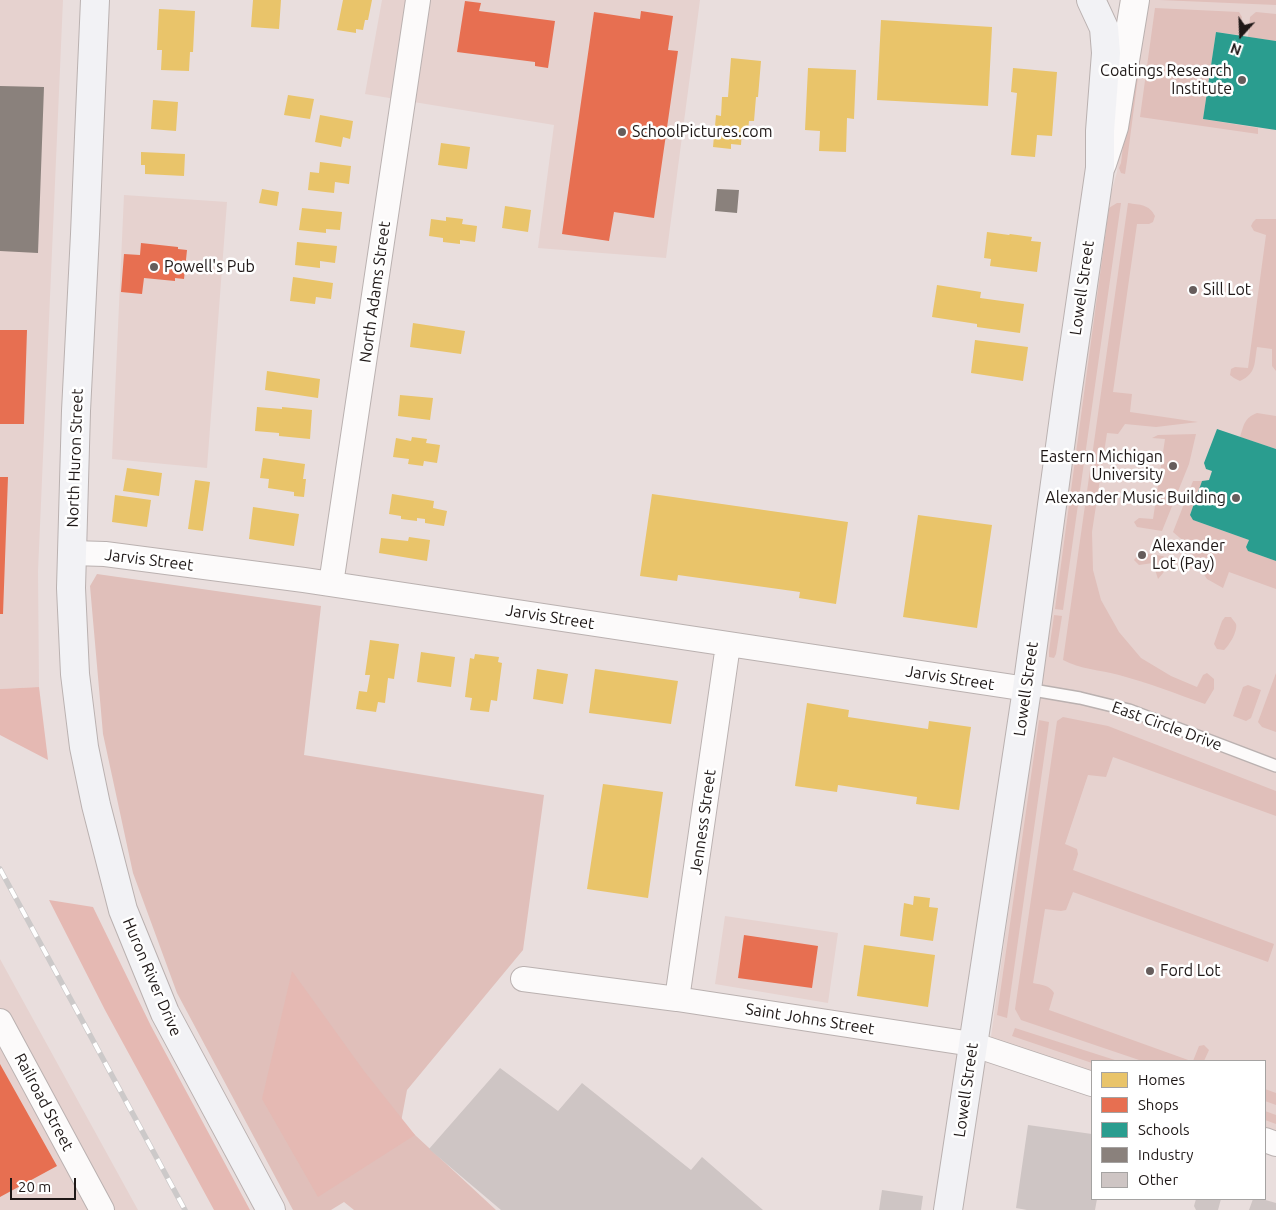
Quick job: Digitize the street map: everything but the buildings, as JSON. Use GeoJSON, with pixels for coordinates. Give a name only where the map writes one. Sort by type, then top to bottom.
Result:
{"type":"FeatureCollection","features":[{"type":"Feature","properties":{"kind":"main road","name":"North Huron Street"},"geometry":{"type":"LineString","coordinates":[[95,0],[77,393],[71,588],[75,674],[84,747],[96,805],[123,910]]}},
{"type":"Feature","properties":{"kind":"main road","name":"Lowell Street"},"geometry":{"type":"LineString","coordinates":[[948,1210],[1027,689],[1100,168],[1100,131],[1106,53],[1104,28],[1091,0]]}},
{"type":"Feature","properties":{"kind":"main road","name":"Huron River Drive"},"geometry":{"type":"LineString","coordinates":[[123,910],[165,1013],[271,1210]]}},
{"type":"Feature","properties":{"kind":"street","name":"North Adams Street"},"geometry":{"type":"LineString","coordinates":[[331,584],[418,0]]}},
{"type":"Feature","properties":{"kind":"street","name":"Lowell Street"},"geometry":{"type":"LineString","coordinates":[[1100,168],[1114,128],[1135,0]]}},
{"type":"Feature","properties":{"kind":"street","name":"Jarvis Street"},"geometry":{"type":"LineString","coordinates":[[72,552],[105,554],[331,584],[1027,689]]}},
{"type":"Feature","properties":{"kind":"street","name":"Jenness Street"},"geometry":{"type":"LineString","coordinates":[[677,998],[728,645]]}},
{"type":"Feature","properties":{"kind":"street","name":"Saint Johns Street"},"geometry":{"type":"LineString","coordinates":[[522,979],[677,998],[972,1044],[1091,1084]]}},
{"type":"Feature","properties":{"kind":"street","name":"Railroad Street"},"geometry":{"type":"LineString","coordinates":[[0,1020],[102,1210]]}},
{"type":"Feature","properties":{"kind":"lane","name":"East Circle Drive"},"geometry":{"type":"LineString","coordinates":[[1027,689],[1080,698],[1130,710],[1276,766]]}},
{"type":"Feature","properties":{"kind":"shaded area"},"geometry":{"type":"Polygon","coordinates":[[[0,0],[63,0],[38,571],[39,687],[0,689],[0,0]]]}},
{"type":"Feature","properties":{"kind":"shaded area"},"geometry":{"type":"Polygon","coordinates":[[[382,0],[700,0],[666,258],[538,248],[554,125],[365,94],[382,0]]]}},
{"type":"Feature","properties":{"kind":"shaded area","name":"Eastern Michigan University"},"geometry":{"type":"Polygon","coordinates":[[[1139,0],[1276,0],[1276,1153],[1266,1149],[1266,1060],[1091,1060],[1091,1092],[988,1058],[1107,207],[1117,172],[1134,12],[1139,0]]]}},
{"type":"Feature","properties":{"kind":"shaded area"},"geometry":{"type":"Polygon","coordinates":[[[1160,0],[1276,0],[1276,5],[1160,0]]]}},
{"type":"Feature","properties":{"kind":"shaded area"},"geometry":{"type":"Polygon","coordinates":[[[1147,8],[1125,174],[1121,173],[1119,168],[1140,10],[1147,8]]]}},
{"type":"Feature","properties":{"kind":"shaded area"},"geometry":{"type":"Polygon","coordinates":[[[1155,8],[1239,12],[1242,17],[1239,35],[1216,32],[1203,119],[1258,128],[1258,134],[1140,117],[1155,8]]]}},
{"type":"Feature","properties":{"kind":"shaded area"},"geometry":{"type":"Polygon","coordinates":[[[1256,12],[1276,14],[1276,41],[1248,37],[1250,17],[1256,12]]]}},
{"type":"Feature","properties":{"kind":"shaded area"},"geometry":{"type":"Polygon","coordinates":[[[124,195],[227,202],[207,468],[112,459],[124,195]]]}},
{"type":"Feature","properties":{"kind":"shaded area"},"geometry":{"type":"Polygon","coordinates":[[[1117,203],[1121,203],[1063,610],[1055,609],[1109,208],[1117,203]]]}},
{"type":"Feature","properties":{"kind":"shaded area"},"geometry":{"type":"Polygon","coordinates":[[[1128,203],[1147,207],[1155,216],[1153,222],[1149,224],[1137,224],[1113,392],[1132,394],[1130,412],[1198,422],[1156,427],[1125,424],[1118,434],[1107,433],[1092,532],[1093,570],[1101,600],[1119,632],[1141,658],[1171,676],[1197,687],[1203,675],[1207,673],[1214,679],[1214,689],[1205,704],[1119,675],[1083,667],[1063,660],[1128,203]]]}},
{"type":"Feature","properties":{"kind":"shaded area"},"geometry":{"type":"Polygon","coordinates":[[[1256,219],[1276,219],[1276,371],[1272,366],[1272,349],[1257,347],[1252,371],[1240,381],[1230,375],[1231,369],[1235,367],[1248,368],[1266,235],[1254,231],[1251,226],[1256,219]]]}},
{"type":"Feature","properties":{"kind":"shaded area"},"geometry":{"type":"Polygon","coordinates":[[[1257,413],[1276,416],[1276,449],[1240,437],[1247,420],[1257,413]]]}},
{"type":"Feature","properties":{"kind":"shaded area"},"geometry":{"type":"Polygon","coordinates":[[[1196,434],[1189,464],[1162,531],[1137,527],[1134,522],[1139,518],[1153,519],[1165,439],[1152,438],[1158,435],[1196,434]]]}},
{"type":"Feature","properties":{"kind":"shaded area"},"geometry":{"type":"Polygon","coordinates":[[[1193,481],[1202,481],[1190,515],[1193,520],[1249,540],[1246,547],[1248,551],[1276,561],[1276,589],[1229,572],[1223,588],[1207,579],[1187,544],[1173,532],[1193,481]]]}},
{"type":"Feature","properties":{"kind":"shaded area"},"geometry":{"type":"Polygon","coordinates":[[[1142,553],[1163,556],[1170,561],[1168,567],[1158,579],[1153,563],[1139,565],[1134,560],[1142,553]]]}},
{"type":"Feature","properties":{"kind":"shaded area"},"geometry":{"type":"Polygon","coordinates":[[[97,574],[321,606],[304,755],[544,795],[523,950],[407,1090],[401,1122],[496,1210],[354,1210],[344,1202],[331,1210],[293,1210],[177,993],[133,873],[103,734],[90,586],[97,574]]]}},
{"type":"Feature","properties":{"kind":"shaded area"},"geometry":{"type":"Polygon","coordinates":[[[1054,615],[1062,616],[1054,658],[1049,657],[1049,651],[1054,615]]]}},
{"type":"Feature","properties":{"kind":"shaded area"},"geometry":{"type":"Polygon","coordinates":[[[1225,617],[1231,617],[1236,624],[1236,630],[1233,638],[1224,650],[1217,649],[1214,644],[1225,617]]]}},
{"type":"Feature","properties":{"kind":"shaded area"},"geometry":{"type":"Polygon","coordinates":[[[1276,673],[1276,732],[1262,727],[1258,722],[1276,673]]]}},
{"type":"Feature","properties":{"kind":"shaded area"},"geometry":{"type":"Polygon","coordinates":[[[1248,685],[1261,690],[1251,718],[1246,721],[1233,716],[1243,687],[1248,685]]]}},
{"type":"Feature","properties":{"kind":"shaded area"},"geometry":{"type":"Polygon","coordinates":[[[39,687],[48,760],[0,735],[0,689],[39,687]]]}},
{"type":"Feature","properties":{"kind":"shaded area"},"geometry":{"type":"Polygon","coordinates":[[[1063,717],[1108,726],[1276,791],[1276,816],[1113,757],[1106,777],[1088,775],[1065,844],[1077,849],[1078,854],[1073,870],[1274,944],[1268,962],[1073,892],[1066,910],[1045,909],[1033,983],[1048,987],[1054,993],[1049,1010],[1188,1060],[1139,1060],[1021,1020],[1015,1009],[1057,721],[1063,717]]]}},
{"type":"Feature","properties":{"kind":"shaded area"},"geometry":{"type":"Polygon","coordinates":[[[1039,720],[1049,722],[1007,1018],[997,1015],[1039,720]]]}},
{"type":"Feature","properties":{"kind":"shaded area"},"geometry":{"type":"Polygon","coordinates":[[[49,900],[93,907],[151,1026],[250,1210],[214,1210],[105,1010],[49,900]]]}},
{"type":"Feature","properties":{"kind":"shaded area"},"geometry":{"type":"Polygon","coordinates":[[[725,916],[838,933],[828,1003],[715,984],[725,916]]]}},
{"type":"Feature","properties":{"kind":"shaded area"},"geometry":{"type":"Polygon","coordinates":[[[0,959],[138,1210],[0,1210],[0,959]]]}},
{"type":"Feature","properties":{"kind":"shaded area"},"geometry":{"type":"Polygon","coordinates":[[[292,971],[364,1071],[415,1135],[318,1197],[262,1099],[292,971]]]}},
{"type":"Feature","properties":{"kind":"shaded area"},"geometry":{"type":"Polygon","coordinates":[[[1015,1028],[1115,1060],[1091,1060],[1091,1063],[1012,1036],[1015,1028]]]}},
{"type":"Feature","properties":{"kind":"shaded area"},"geometry":{"type":"Polygon","coordinates":[[[1204,1045],[1209,1050],[1204,1060],[1193,1060],[1199,1046],[1204,1045]]]}},
{"type":"Feature","properties":{"kind":"shaded area"},"geometry":{"type":"Polygon","coordinates":[[[1266,1089],[1276,1093],[1276,1105],[1266,1101],[1266,1089]]]}},
{"type":"Feature","properties":{"kind":"shaded area"},"geometry":{"type":"Polygon","coordinates":[[[1266,1111],[1276,1115],[1276,1124],[1266,1120],[1266,1111]]]}},
{"type":"Feature","properties":{"kind":"railway"},"geometry":{"type":"LineString","coordinates":[[0,869],[185,1210]]}},
{"type":"Feature","properties":{"kind":"place","name":"Coatings Research Institute"},"geometry":{"type":"Point","coordinates":[1242,80]}},
{"type":"Feature","properties":{"kind":"place","name":"SchoolPictures.com"},"geometry":{"type":"Point","coordinates":[622,132]}},
{"type":"Feature","properties":{"kind":"place","name":"Powell's Pub"},"geometry":{"type":"Point","coordinates":[154,267]}},
{"type":"Feature","properties":{"kind":"place","name":"Sill Lot"},"geometry":{"type":"Point","coordinates":[1193,290]}},
{"type":"Feature","properties":{"kind":"place","name":"Eastern Michigan University"},"geometry":{"type":"Point","coordinates":[1173,466]}},
{"type":"Feature","properties":{"kind":"place","name":"Alexander Music Building"},"geometry":{"type":"Point","coordinates":[1236,498]}},
{"type":"Feature","properties":{"kind":"place","name":"Alexander Lot (Pay)"},"geometry":{"type":"Point","coordinates":[1142,555]}},
{"type":"Feature","properties":{"kind":"place","name":"Ford Lot"},"geometry":{"type":"Point","coordinates":[1150,971]}}]}
